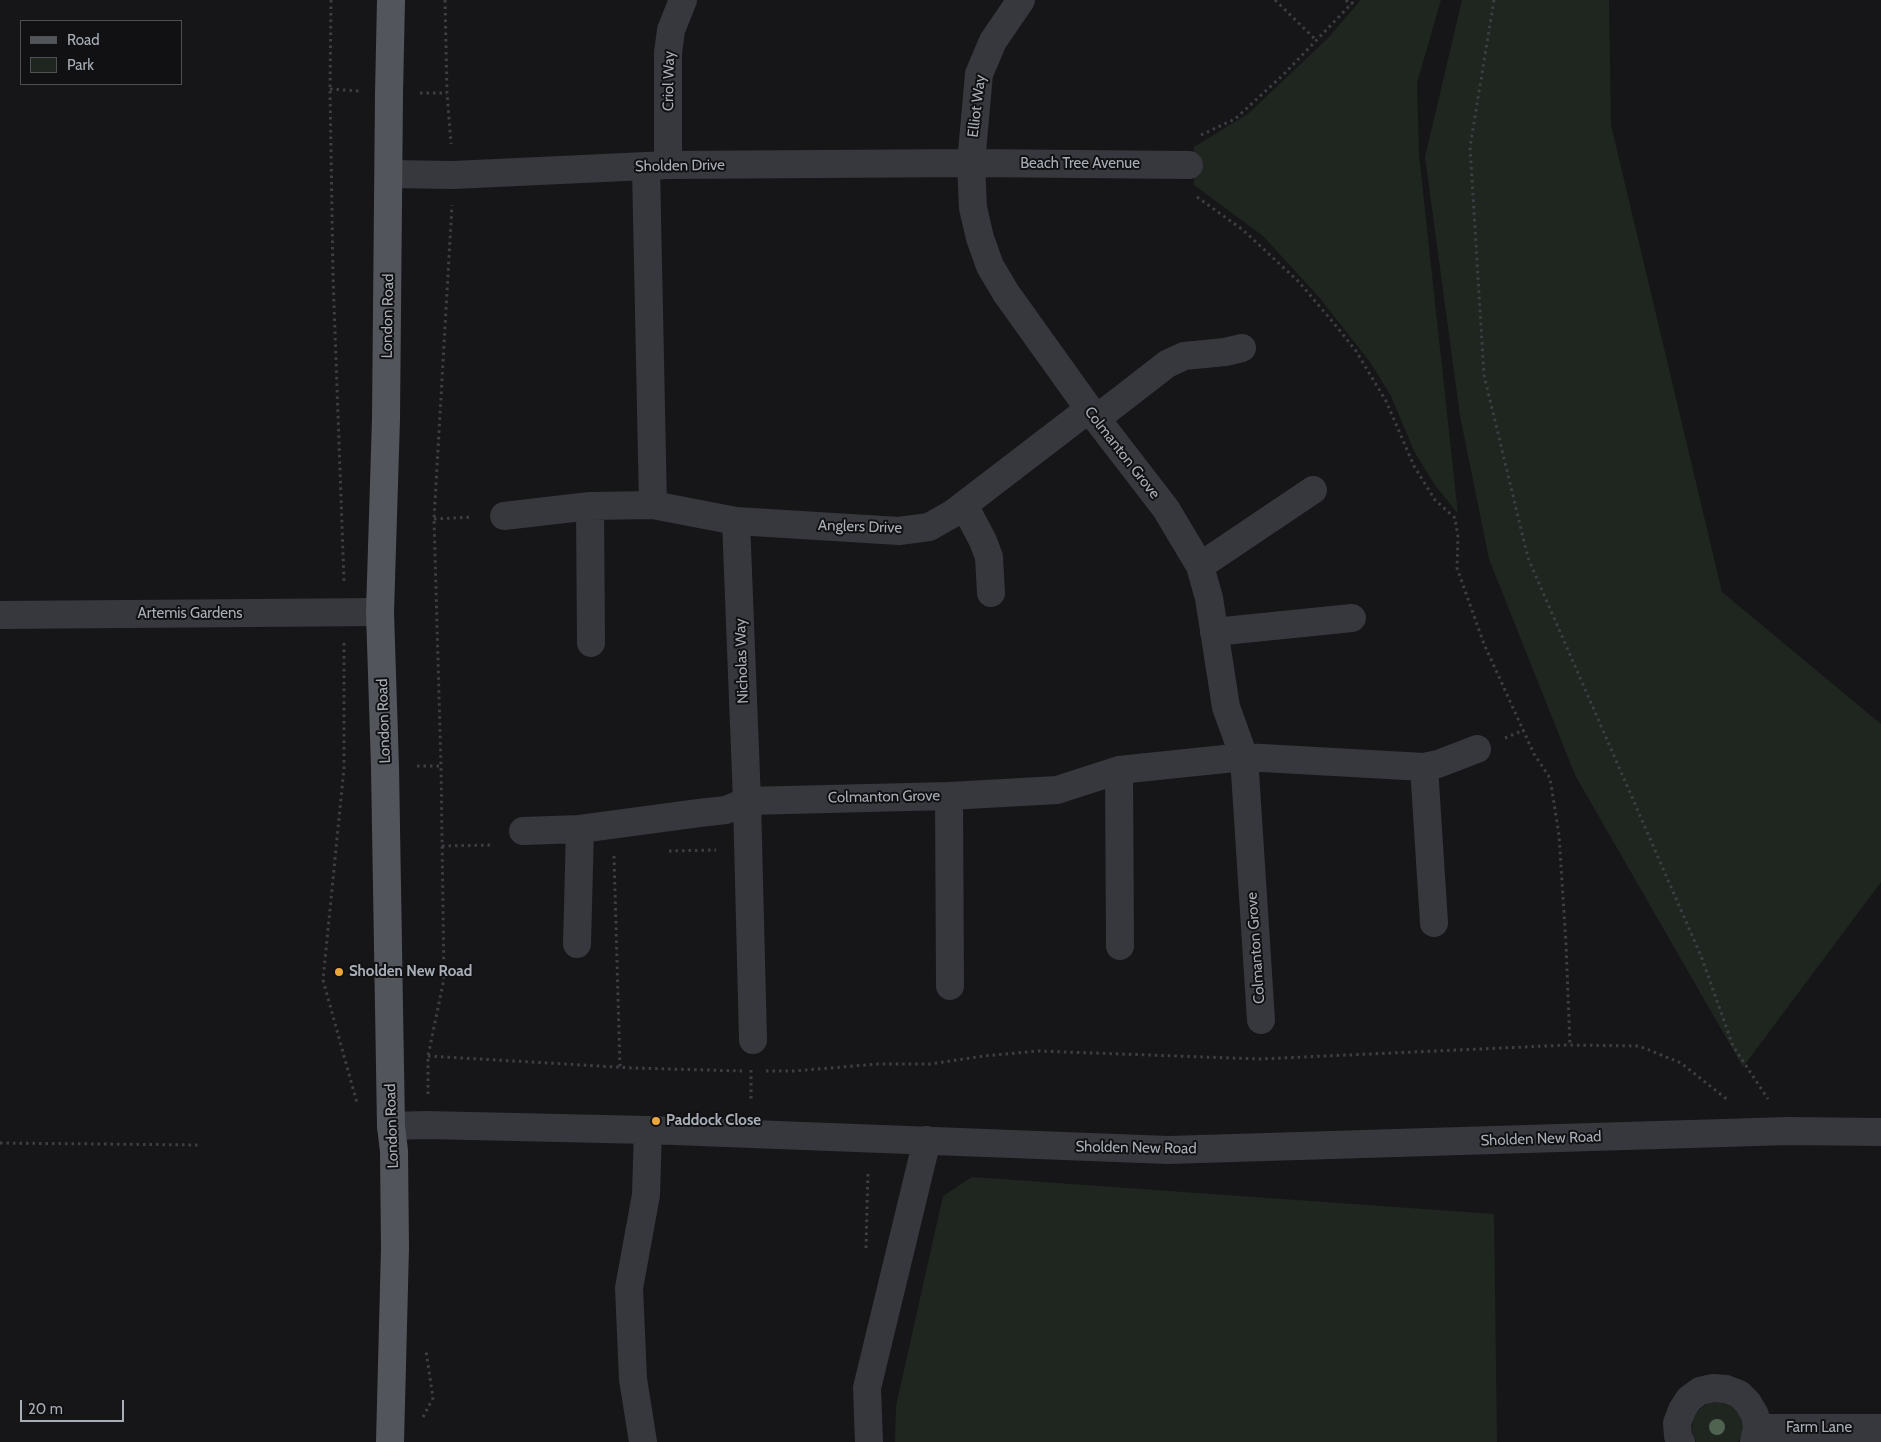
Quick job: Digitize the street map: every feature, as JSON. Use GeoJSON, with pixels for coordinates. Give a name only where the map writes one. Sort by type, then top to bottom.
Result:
{"type":"FeatureCollection","features":[{"type":"Feature","properties":{"kind":"main road","name":"London Road"},"geometry":{"type":"LineString","coordinates":[[390,1442],[395,1248],[394,1151],[390,1126],[386,767],[380,612],[386,419],[391,0]]}},
{"type":"Feature","properties":{"kind":"street","name":"Criol Way"},"geometry":{"type":"LineString","coordinates":[[657,166],[671,30],[683,0]]}},
{"type":"Feature","properties":{"kind":"street","name":"Elliot Way"},"geometry":{"type":"LineString","coordinates":[[971,163],[979,74],[993,41],[1021,0]]}},
{"type":"Feature","properties":{"kind":"street","name":"Sholden Drive"},"geometry":{"type":"LineString","coordinates":[[390,174],[454,175],[657,166],[971,163]]}},
{"type":"Feature","properties":{"kind":"street","name":"Beach Tree Avenue"},"geometry":{"type":"LineString","coordinates":[[971,163],[1189,165]]}},
{"type":"Feature","properties":{"kind":"street","name":"Colmanton Grove"},"geometry":{"type":"LineString","coordinates":[[971,163],[973,208],[980,238],[990,266],[1006,293],[1092,414],[1166,509],[1200,566],[1209,598],[1226,707],[1244,757],[1261,1020]]}},
{"type":"Feature","properties":{"kind":"street"},"geometry":{"type":"LineString","coordinates":[[653,505],[657,166]]}},
{"type":"Feature","properties":{"kind":"street","name":"Anglers Drive"},"geometry":{"type":"LineString","coordinates":[[504,516],[590,506],[653,505],[736,522],[899,531],[929,526],[952,514],[1092,414],[1167,364],[1184,356],[1225,352],[1242,348]]}},
{"type":"Feature","properties":{"kind":"street"},"geometry":{"type":"LineString","coordinates":[[1200,566],[1313,490]]}},
{"type":"Feature","properties":{"kind":"street"},"geometry":{"type":"LineString","coordinates":[[964,505],[983,541],[989,557],[991,593]]}},
{"type":"Feature","properties":{"kind":"street"},"geometry":{"type":"LineString","coordinates":[[590,506],[591,643]]}},
{"type":"Feature","properties":{"kind":"street","name":"Nicholas Way"},"geometry":{"type":"LineString","coordinates":[[736,522],[748,801],[754,1040]]}},
{"type":"Feature","properties":{"kind":"street","name":"Artemis Gardens"},"geometry":{"type":"LineString","coordinates":[[0,615],[380,612]]}},
{"type":"Feature","properties":{"kind":"street"},"geometry":{"type":"LineString","coordinates":[[1214,632],[1352,618]]}},
{"type":"Feature","properties":{"kind":"street","name":"Colmanton Grove"},"geometry":{"type":"LineString","coordinates":[[523,831],[580,829],[726,810],[748,801],[949,796],[1057,790],[1120,770],[1244,757],[1424,767],[1476,750]]}},
{"type":"Feature","properties":{"kind":"street"},"geometry":{"type":"LineString","coordinates":[[1424,767],[1434,923]]}},
{"type":"Feature","properties":{"kind":"street"},"geometry":{"type":"LineString","coordinates":[[1120,770],[1120,946]]}},
{"type":"Feature","properties":{"kind":"street"},"geometry":{"type":"LineString","coordinates":[[949,796],[950,986]]}},
{"type":"Feature","properties":{"kind":"street"},"geometry":{"type":"LineString","coordinates":[[577,944],[580,829]]}},
{"type":"Feature","properties":{"kind":"street","name":"Sholden New Road"},"geometry":{"type":"LineString","coordinates":[[390,1126],[426,1125],[648,1130],[1168,1150],[1777,1132],[1881,1132]]}},
{"type":"Feature","properties":{"kind":"street"},"geometry":{"type":"LineString","coordinates":[[643,1442],[632,1379],[629,1288],[646,1195],[648,1130]]}},
{"type":"Feature","properties":{"kind":"street"},"geometry":{"type":"LineString","coordinates":[[869,1442],[867,1388],[927,1140]]}},
{"type":"Feature","properties":{"kind":"street","name":"Farm Lane"},"geometry":{"type":"LineString","coordinates":[[1681,1442],[1678,1436],[1677,1423],[1682,1410],[1690,1399],[1700,1391],[1713,1388],[1726,1389],[1738,1394],[1748,1403],[1755,1415],[1755,1435],[1881,1428]]}},
{"type":"Feature","properties":{"kind":"path"},"geometry":{"type":"LineString","coordinates":[[331,0],[332,266],[344,613],[344,768],[323,980],[359,1112],[390,1126]]}},
{"type":"Feature","properties":{"kind":"path"},"geometry":{"type":"LineString","coordinates":[[428,1098],[428,1056],[444,979],[434,519],[454,175],[447,93],[446,0]]}},
{"type":"Feature","properties":{"kind":"path"},"geometry":{"type":"LineString","coordinates":[[1275,0],[1317,41]]}},
{"type":"Feature","properties":{"kind":"path"},"geometry":{"type":"LineString","coordinates":[[1346,0],[1351,5]]}},
{"type":"Feature","properties":{"kind":"path"},"geometry":{"type":"LineString","coordinates":[[1355,0],[1283,75],[1235,119],[1194,138],[1189,165],[1194,194],[1243,230],[1299,282],[1356,351],[1386,401],[1414,466],[1435,500],[1455,518],[1458,537],[1457,568],[1481,635],[1534,754],[1550,778],[1559,835],[1570,1045]]}},
{"type":"Feature","properties":{"kind":"path"},"geometry":{"type":"LineString","coordinates":[[1494,0],[1470,147],[1484,375],[1528,558],[1701,956],[1734,1046],[1777,1132]]}},
{"type":"Feature","properties":{"kind":"path"},"geometry":{"type":"LineString","coordinates":[[434,519],[504,516]]}},
{"type":"Feature","properties":{"kind":"path"},"geometry":{"type":"LineString","coordinates":[[442,846],[519,845],[523,831]]}},
{"type":"Feature","properties":{"kind":"path"},"geometry":{"type":"LineString","coordinates":[[662,852],[748,850]]}},
{"type":"Feature","properties":{"kind":"path"},"geometry":{"type":"LineString","coordinates":[[614,852],[620,1067]]}},
{"type":"Feature","properties":{"kind":"path"},"geometry":{"type":"LineString","coordinates":[[752,1134],[751,1070],[754,1040]]}},
{"type":"Feature","properties":{"kind":"path"},"geometry":{"type":"LineString","coordinates":[[428,1056],[620,1067],[794,1071],[878,1064],[930,1064],[1038,1051],[1259,1059],[1570,1045],[1639,1046],[1681,1063],[1742,1110],[1777,1132]]}},
{"type":"Feature","properties":{"kind":"path"},"geometry":{"type":"LineString","coordinates":[[0,1143],[200,1145]]}},
{"type":"Feature","properties":{"kind":"green space"},"geometry":{"type":"Polygon","coordinates":[[[1361,0],[1441,0],[1417,83],[1419,155],[1458,514],[1435,485],[1415,453],[1391,396],[1370,362],[1319,297],[1263,236],[1194,185],[1194,147],[1249,113],[1328,38],[1361,0]]]}},
{"type":"Feature","properties":{"kind":"green space"},"geometry":{"type":"Polygon","coordinates":[[[1462,0],[1609,0],[1611,125],[1722,592],[1881,724],[1881,882],[1743,1067],[1575,775],[1489,559],[1460,416],[1425,157],[1462,0]]]}},
{"type":"Feature","properties":{"kind":"green space"},"geometry":{"type":"Polygon","coordinates":[[[972,1177],[1494,1214],[1497,1442],[895,1442],[896,1406],[943,1196],[972,1177]]]}},
{"type":"Feature","properties":{"kind":"green space"},"geometry":{"type":"Polygon","coordinates":[[[1721,1402],[1731,1406],[1740,1415],[1743,1426],[1742,1437],[1738,1442],[1696,1442],[1692,1430],[1693,1418],[1700,1409],[1709,1403],[1721,1402]]]}},
{"type":"Feature","properties":{"kind":"place","name":"Sholden New Road"},"geometry":{"type":"Point","coordinates":[339,972]}},
{"type":"Feature","properties":{"kind":"place","name":"Paddock Close"},"geometry":{"type":"Point","coordinates":[656,1121]}}]}
